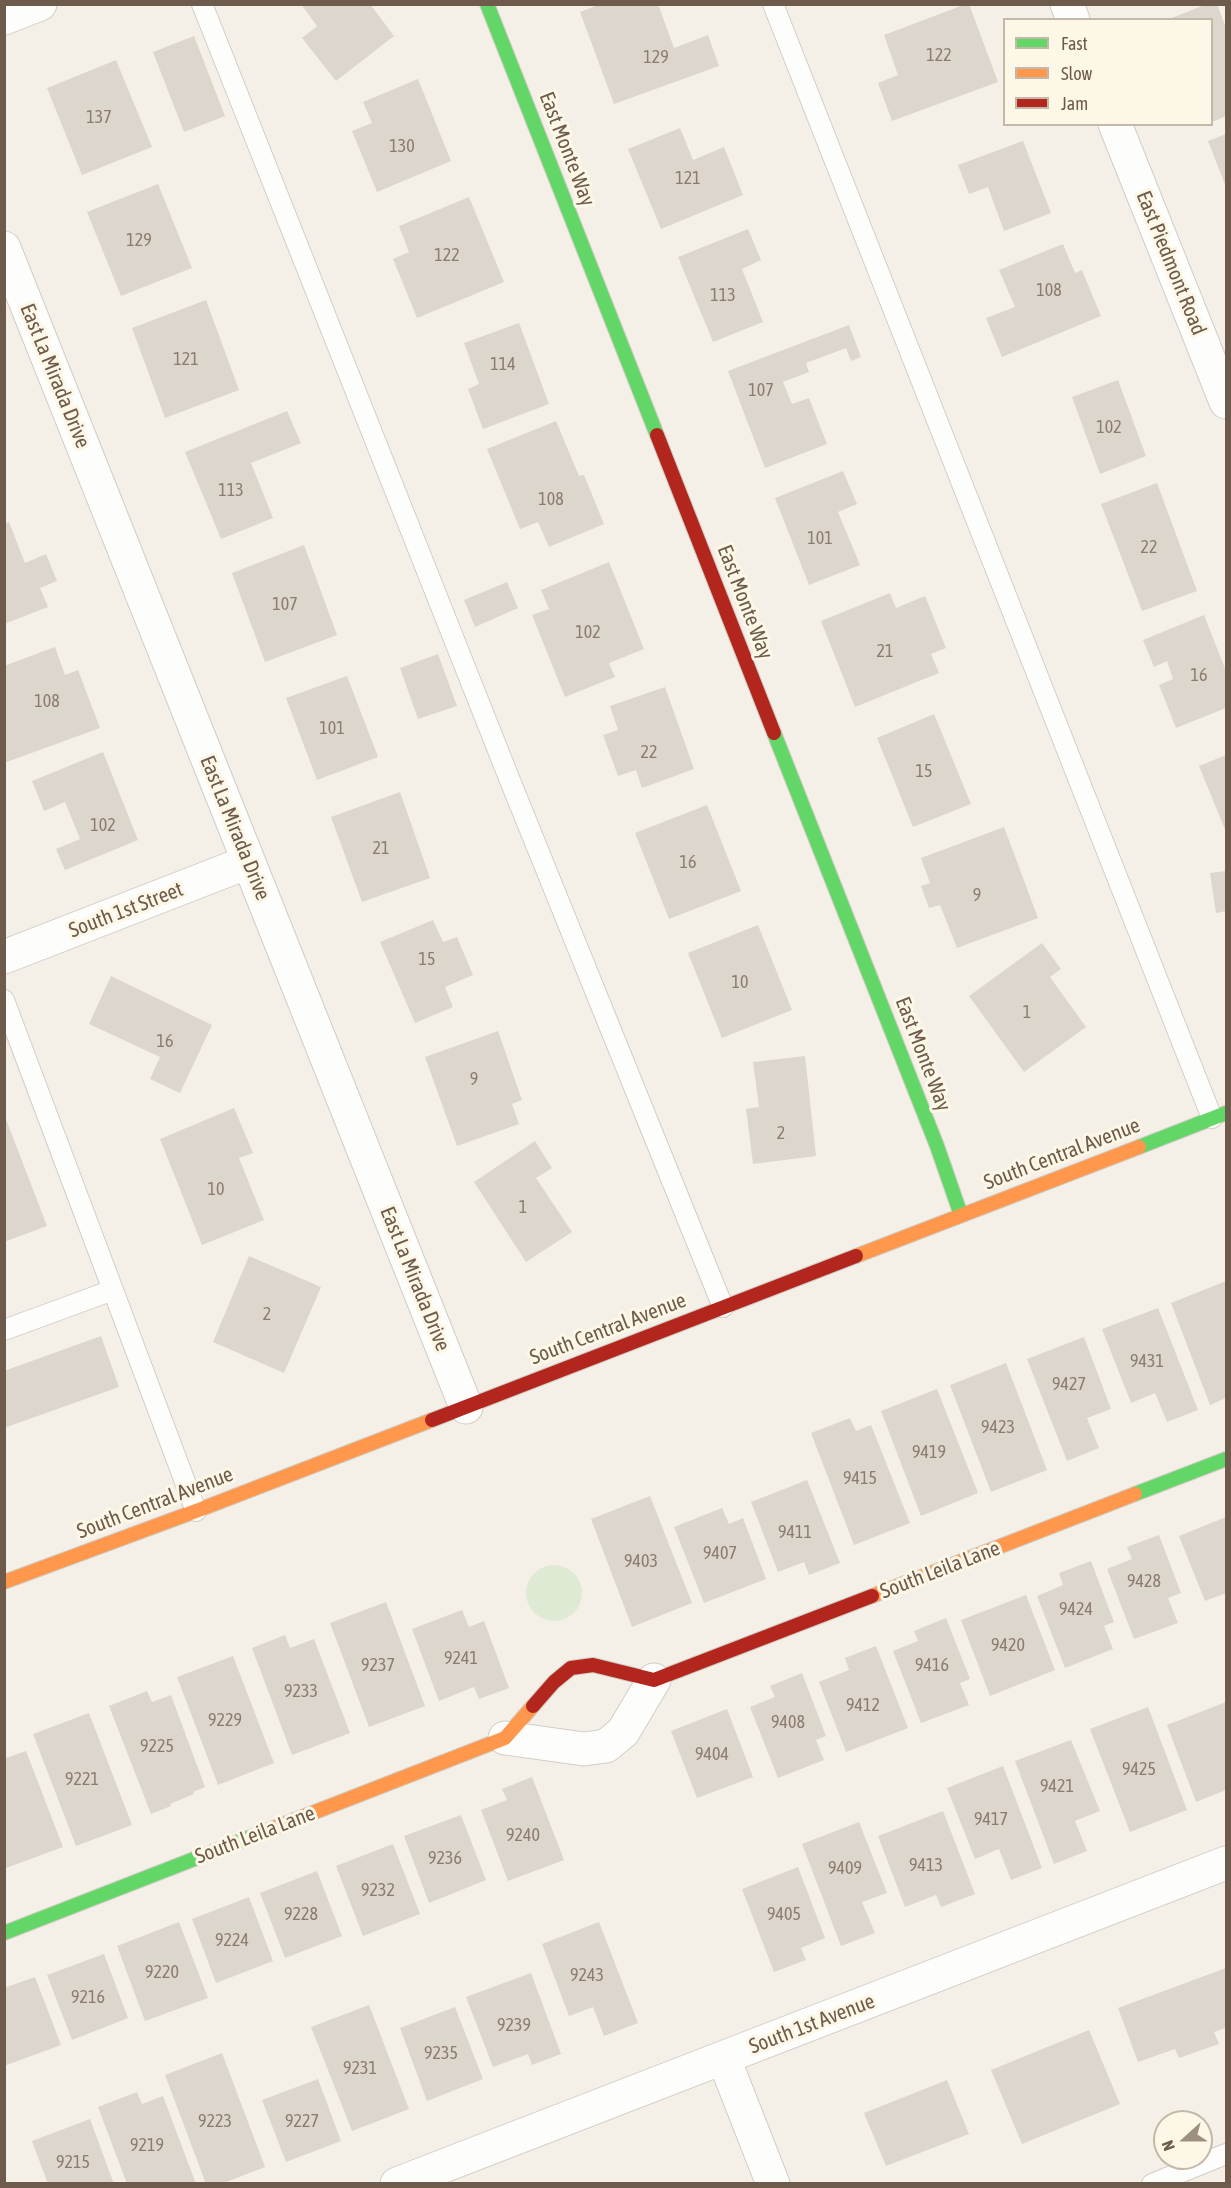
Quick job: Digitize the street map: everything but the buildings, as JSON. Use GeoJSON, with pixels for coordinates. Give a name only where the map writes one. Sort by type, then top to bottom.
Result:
{"type":"FeatureCollection","features":[{"type":"Feature","properties":{"kind":"street"},"geometry":{"type":"LineString","coordinates":[[4,18],[40,4]]}},
{"type":"Feature","properties":{"kind":"street","name":"East Monte Way"},"geometry":{"type":"LineString","coordinates":[[487,4],[937,1146],[961,1215]]}},
{"type":"Feature","properties":{"kind":"street","name":"East Piedmont Road"},"geometry":{"type":"LineString","coordinates":[[1116,126],[1227,402]]}},
{"type":"Feature","properties":{"kind":"street","name":"East La Mirada Drive"},"geometry":{"type":"LineString","coordinates":[[4,248],[466,1407]]}},
{"type":"Feature","properties":{"kind":"street","name":"South 1st Street"},"geometry":{"type":"LineString","coordinates":[[4,957],[248,862]]}},
{"type":"Feature","properties":{"kind":"street","name":"South Central Avenue"},"geometry":{"type":"LineString","coordinates":[[4,1582],[196,1511],[1219,1115]]}},
{"type":"Feature","properties":{"kind":"street","name":"South Leila Lane"},"geometry":{"type":"LineString","coordinates":[[4,1933],[505,1738],[554,1682],[571,1668],[593,1665],[654,1680],[1227,1459]]}},
{"type":"Feature","properties":{"kind":"street","name":"South Leila Lane"},"geometry":{"type":"LineString","coordinates":[[505,1738],[584,1749],[606,1746],[623,1732],[654,1680]]}},
{"type":"Feature","properties":{"kind":"street","name":"South 1st Avenue"},"geometry":{"type":"LineString","coordinates":[[397,2184],[1227,1863]]}},
{"type":"Feature","properties":{"kind":"street"},"geometry":{"type":"LineString","coordinates":[[724,2059],[773,2184]]}},
{"type":"Feature","properties":{"kind":"lane"},"geometry":{"type":"LineString","coordinates":[[202,4],[513,789],[723,1307]]}},
{"type":"Feature","properties":{"kind":"lane"},"geometry":{"type":"LineString","coordinates":[[773,4],[1219,1115]]}},
{"type":"Feature","properties":{"kind":"lane"},"geometry":{"type":"LineString","coordinates":[[4,1000],[196,1511]]}},
{"type":"Feature","properties":{"kind":"lane"},"geometry":{"type":"LineString","coordinates":[[4,1330],[113,1290]]}},
{"type":"Feature","properties":{"kind":"lane"},"geometry":{"type":"LineString","coordinates":[[1152,2184],[1227,2154]]}},
{"type":"Feature","properties":{"kind":"green space"},"geometry":{"type":"Polygon","coordinates":[[[548,1565],[560,1565],[570,1569],[578,1577],[582,1593],[578,1609],[570,1617],[560,1621],[548,1621],[538,1617],[530,1609],[526,1599],[526,1587],[530,1577],[538,1569],[548,1565]]]}},
{"type":"Feature","properties":{"kind":"traffic: fast"},"geometry":{"type":"LineString","coordinates":[[487,4],[657,435]]}},
{"type":"Feature","properties":{"kind":"traffic: fast"},"geometry":{"type":"LineString","coordinates":[[774,733],[937,1146],[961,1215]]}},
{"type":"Feature","properties":{"kind":"traffic: fast"},"geometry":{"type":"LineString","coordinates":[[1139,1147],[1226,1113]]}},
{"type":"Feature","properties":{"kind":"traffic: fast"},"geometry":{"type":"LineString","coordinates":[[1135,1494],[1226,1459]]}},
{"type":"Feature","properties":{"kind":"traffic: fast"},"geometry":{"type":"LineString","coordinates":[[4,1933],[261,1833]]}},
{"type":"Feature","properties":{"kind":"traffic: slow"},"geometry":{"type":"LineString","coordinates":[[856,1256],[1139,1147]]}},
{"type":"Feature","properties":{"kind":"traffic: slow"},"geometry":{"type":"LineString","coordinates":[[4,1582],[432,1420]]}},
{"type":"Feature","properties":{"kind":"traffic: slow"},"geometry":{"type":"LineString","coordinates":[[872,1596],[1135,1494]]}},
{"type":"Feature","properties":{"kind":"traffic: slow"},"geometry":{"type":"LineString","coordinates":[[261,1833],[505,1738],[533,1706]]}},
{"type":"Feature","properties":{"kind":"traffic: jam"},"geometry":{"type":"LineString","coordinates":[[657,435],[774,733]]}},
{"type":"Feature","properties":{"kind":"traffic: jam"},"geometry":{"type":"LineString","coordinates":[[432,1420],[856,1256]]}},
{"type":"Feature","properties":{"kind":"traffic: jam"},"geometry":{"type":"LineString","coordinates":[[533,1706],[554,1682],[571,1668],[593,1665],[654,1680],[872,1596]]}}]}
